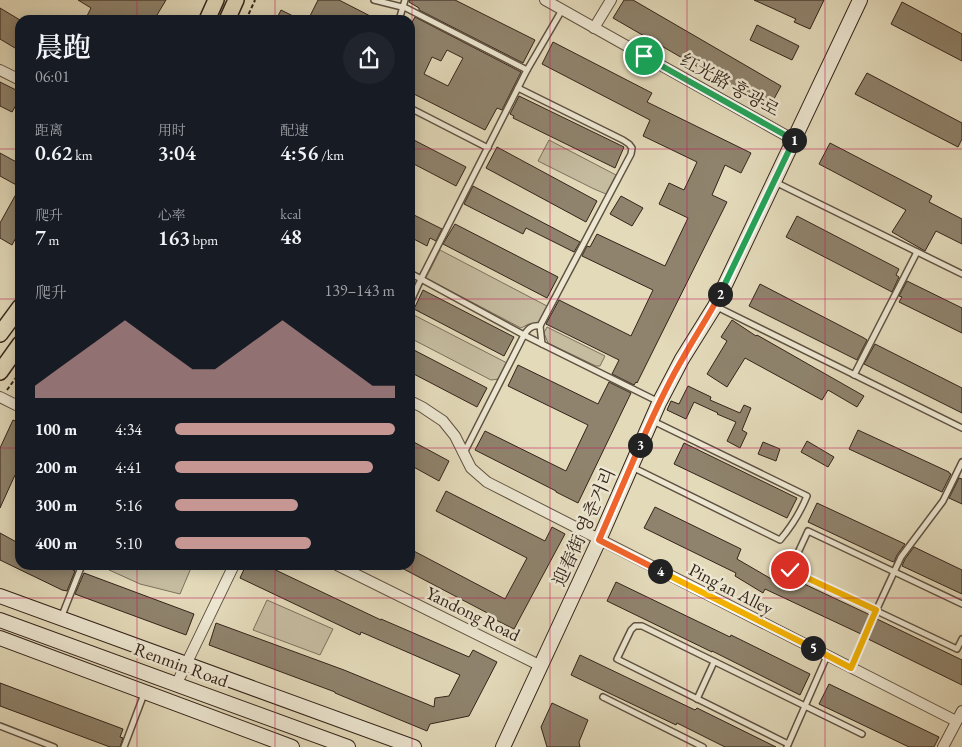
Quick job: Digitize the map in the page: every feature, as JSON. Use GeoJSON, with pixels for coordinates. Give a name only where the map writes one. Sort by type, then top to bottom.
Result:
{"type":"FeatureCollection","features":[{"type":"Feature","properties":{"kind":"main road"},"geometry":{"type":"LineString","coordinates":[[209,15],[216,0]]}},
{"type":"Feature","properties":{"kind":"main road"},"geometry":{"type":"LineString","coordinates":[[230,15],[236,0]]}},
{"type":"Feature","properties":{"kind":"main road"},"geometry":{"type":"LineString","coordinates":[[0,334],[15,314]]}},
{"type":"Feature","properties":{"kind":"main road"},"geometry":{"type":"LineString","coordinates":[[0,372],[15,351]]}},
{"type":"Feature","properties":{"kind":"street","name":"红光路 홍광로"},"geometry":{"type":"LineString","coordinates":[[545,0],[794,140]]}},
{"type":"Feature","properties":{"kind":"street"},"geometry":{"type":"LineString","coordinates":[[594,28],[611,0]]}},
{"type":"Feature","properties":{"kind":"street","name":"迎春街 영춘거리"},"geometry":{"type":"LineString","coordinates":[[503,747],[599,540],[659,403],[682,359],[715,306],[860,0]]}},
{"type":"Feature","properties":{"kind":"street"},"geometry":{"type":"LineString","coordinates":[[0,70],[15,78]]}},
{"type":"Feature","properties":{"kind":"street"},"geometry":{"type":"LineString","coordinates":[[1,397],[15,404]]}},
{"type":"Feature","properties":{"kind":"street","name":"Ping'an Alley"},"geometry":{"type":"LineString","coordinates":[[415,404],[443,421],[455,436],[471,468],[487,482],[956,721]]}},
{"type":"Feature","properties":{"kind":"street"},"geometry":{"type":"LineString","coordinates":[[177,683],[232,570]]}},
{"type":"Feature","properties":{"kind":"street","name":"Yandong Road"},"geometry":{"type":"LineString","coordinates":[[346,570],[540,666]]}},
{"type":"Feature","properties":{"kind":"street"},"geometry":{"type":"LineString","coordinates":[[0,596],[414,747]]}},
{"type":"Feature","properties":{"kind":"street","name":"Renmin Road"},"geometry":{"type":"LineString","coordinates":[[0,620],[348,747]]}},
{"type":"Feature","properties":{"kind":"street"},"geometry":{"type":"LineString","coordinates":[[0,638],[144,692],[272,744],[292,747]]}},
{"type":"Feature","properties":{"kind":"street"},"geometry":{"type":"LineString","coordinates":[[943,747],[962,711]]}},
{"type":"Feature","properties":{"kind":"lane"},"geometry":{"type":"LineString","coordinates":[[374,0],[403,7],[527,70]]}},
{"type":"Feature","properties":{"kind":"lane"},"geometry":{"type":"LineString","coordinates":[[401,15],[405,0]]}},
{"type":"Feature","properties":{"kind":"lane"},"geometry":{"type":"LineString","coordinates":[[415,292],[527,70],[562,9]]}},
{"type":"Feature","properties":{"kind":"lane"},"geometry":{"type":"LineString","coordinates":[[518,88],[623,140],[632,148],[631,154],[540,326],[542,344]]}},
{"type":"Feature","properties":{"kind":"lane"},"geometry":{"type":"LineString","coordinates":[[415,111],[488,148]]}},
{"type":"Feature","properties":{"kind":"lane"},"geometry":{"type":"LineString","coordinates":[[774,181],[962,274]]}},
{"type":"Feature","properties":{"kind":"lane"},"geometry":{"type":"LineString","coordinates":[[854,374],[918,252]]}},
{"type":"Feature","properties":{"kind":"lane"},"geometry":{"type":"LineString","coordinates":[[415,276],[524,335],[659,403]]}},
{"type":"Feature","properties":{"kind":"lane"},"geometry":{"type":"LineString","coordinates":[[715,306],[962,428]]}},
{"type":"Feature","properties":{"kind":"lane"},"geometry":{"type":"LineString","coordinates":[[464,454],[524,335],[529,328],[540,326]]}},
{"type":"Feature","properties":{"kind":"lane"},"geometry":{"type":"LineString","coordinates":[[631,467],[780,540],[795,522],[802,509],[807,496],[651,420]]}},
{"type":"Feature","properties":{"kind":"lane"},"geometry":{"type":"LineString","coordinates":[[851,668],[901,557],[943,501],[962,462]]}},
{"type":"Feature","properties":{"kind":"lane"},"geometry":{"type":"LineString","coordinates":[[962,604],[808,531],[790,570],[957,649],[962,639]]}},
{"type":"Feature","properties":{"kind":"lane"},"geometry":{"type":"LineString","coordinates":[[61,618],[80,570]]}},
{"type":"Feature","properties":{"kind":"lane"},"geometry":{"type":"LineString","coordinates":[[827,656],[804,706],[787,746],[617,659],[631,630],[636,626],[642,626],[714,662],[804,706],[862,734]]}},
{"type":"Feature","properties":{"kind":"lane"},"geometry":{"type":"LineString","coordinates":[[696,699],[714,662]]}},
{"type":"Feature","properties":{"kind":"lane"},"geometry":{"type":"LineString","coordinates":[[124,747],[144,692]]}},
{"type":"Feature","properties":{"kind":"lane"},"geometry":{"type":"LineString","coordinates":[[604,697],[703,747]]}},
{"type":"Feature","properties":{"kind":"lane"},"geometry":{"type":"LineString","coordinates":[[0,726],[54,747]]}},
{"type":"Feature","properties":{"kind":"path"},"geometry":{"type":"LineString","coordinates":[[248,15],[255,0]]}},
{"type":"Feature","properties":{"kind":"path"},"geometry":{"type":"LineString","coordinates":[[1,397],[15,379]]}},
{"type":"Feature","properties":{"kind":"shaded area"},"geometry":{"type":"Polygon","coordinates":[[[549,140],[616,175],[606,194],[538,161],[549,140]]]}},
{"type":"Feature","properties":{"kind":"shaded area"},"geometry":{"type":"Polygon","coordinates":[[[440,250],[547,306],[538,324],[529,324],[521,328],[426,278],[440,250]]]}},
{"type":"Feature","properties":{"kind":"shaded area"},"geometry":{"type":"Polygon","coordinates":[[[415,316],[507,363],[499,379],[491,380],[415,341],[415,316]]]}},
{"type":"Feature","properties":{"kind":"shaded area"},"geometry":{"type":"Polygon","coordinates":[[[547,327],[605,356],[600,366],[596,366],[548,343],[544,333],[547,327]]]}},
{"type":"Feature","properties":{"kind":"shaded area"},"geometry":{"type":"Polygon","coordinates":[[[109,570],[190,570],[180,594],[140,584],[109,570]]]}},
{"type":"Feature","properties":{"kind":"shaded area"},"geometry":{"type":"Polygon","coordinates":[[[267,600],[333,629],[320,655],[253,630],[267,600]]]}},
{"type":"Feature","properties":{"kind":"building"},"geometry":{"type":"Polygon","coordinates":[[[78,0],[166,0],[157,15],[88,15],[91,8],[78,0]]]}},
{"type":"Feature","properties":{"kind":"building"},"geometry":{"type":"Polygon","coordinates":[[[318,0],[339,0],[368,15],[310,15],[318,0]]]}},
{"type":"Feature","properties":{"kind":"building"},"geometry":{"type":"Polygon","coordinates":[[[409,0],[455,0],[535,40],[523,63],[419,10],[409,0]]]}},
{"type":"Feature","properties":{"kind":"building"},"geometry":{"type":"Polygon","coordinates":[[[624,0],[633,0],[781,86],[769,108],[613,18],[624,0]]]}},
{"type":"Feature","properties":{"kind":"building"},"geometry":{"type":"Polygon","coordinates":[[[754,0],[824,0],[810,29],[794,22],[796,19],[754,0]]]}},
{"type":"Feature","properties":{"kind":"building"},"geometry":{"type":"Polygon","coordinates":[[[902,2],[962,34],[962,61],[891,24],[902,2]]]}},
{"type":"Feature","properties":{"kind":"building"},"geometry":{"type":"Polygon","coordinates":[[[0,8],[15,17],[15,48],[0,39],[0,8]]]}},
{"type":"Feature","properties":{"kind":"building"},"geometry":{"type":"Polygon","coordinates":[[[281,10],[291,15],[278,15],[281,10]]]}},
{"type":"Feature","properties":{"kind":"building"},"geometry":{"type":"Polygon","coordinates":[[[415,17],[521,72],[502,110],[497,108],[485,130],[415,95],[415,17]],[[447,50],[441,61],[432,57],[424,74],[448,86],[463,58],[447,50]]]}},
{"type":"Feature","properties":{"kind":"building"},"geometry":{"type":"Polygon","coordinates":[[[757,25],[799,46],[792,60],[750,40],[757,25]]]}},
{"type":"Feature","properties":{"kind":"building"},"geometry":{"type":"Polygon","coordinates":[[[553,42],[652,93],[647,102],[751,153],[741,173],[725,165],[712,195],[727,202],[637,383],[634,385],[612,374],[619,360],[546,324],[559,300],[631,336],[653,290],[582,256],[587,246],[590,247],[597,234],[665,266],[688,218],[659,204],[669,183],[684,190],[697,162],[643,136],[650,120],[542,64],[553,42]]]}},
{"type":"Feature","properties":{"kind":"building"},"geometry":{"type":"Polygon","coordinates":[[[867,73],[962,123],[962,139],[958,147],[855,94],[867,73]]]}},
{"type":"Feature","properties":{"kind":"building"},"geometry":{"type":"Polygon","coordinates":[[[0,82],[15,90],[15,107],[12,112],[0,106],[0,82]]]}},
{"type":"Feature","properties":{"kind":"building"},"geometry":{"type":"Polygon","coordinates":[[[519,96],[624,147],[615,168],[513,118],[514,116],[510,114],[519,96]]]}},
{"type":"Feature","properties":{"kind":"building"},"geometry":{"type":"Polygon","coordinates":[[[415,141],[466,167],[456,186],[415,165],[415,141]]]}},
{"type":"Feature","properties":{"kind":"building"},"geometry":{"type":"Polygon","coordinates":[[[830,143],[932,196],[929,202],[962,219],[962,244],[936,231],[925,251],[892,232],[906,210],[819,164],[830,143]]]}},
{"type":"Feature","properties":{"kind":"building"},"geometry":{"type":"Polygon","coordinates":[[[497,147],[597,201],[586,222],[486,168],[497,147]]]}},
{"type":"Feature","properties":{"kind":"building"},"geometry":{"type":"Polygon","coordinates":[[[0,153],[15,161],[15,184],[0,176],[0,153]]]}},
{"type":"Feature","properties":{"kind":"building"},"geometry":{"type":"Polygon","coordinates":[[[473,186],[580,242],[574,252],[526,228],[523,234],[464,204],[473,186]]]}},
{"type":"Feature","properties":{"kind":"building"},"geometry":{"type":"Polygon","coordinates":[[[15,196],[15,239],[12,245],[0,238],[0,223],[15,196]]]}},
{"type":"Feature","properties":{"kind":"building"},"geometry":{"type":"Polygon","coordinates":[[[621,196],[643,208],[632,226],[610,214],[621,196]]]}},
{"type":"Feature","properties":{"kind":"building"},"geometry":{"type":"Polygon","coordinates":[[[415,216],[442,229],[436,241],[430,238],[427,246],[415,240],[415,216]]]}},
{"type":"Feature","properties":{"kind":"building"},"geometry":{"type":"Polygon","coordinates":[[[797,216],[899,269],[896,275],[899,277],[892,292],[786,237],[797,216]]]}},
{"type":"Feature","properties":{"kind":"building"},"geometry":{"type":"Polygon","coordinates":[[[455,224],[558,277],[547,298],[443,244],[455,224]]]}},
{"type":"Feature","properties":{"kind":"building"},"geometry":{"type":"Polygon","coordinates":[[[907,281],[962,308],[962,333],[899,302],[902,297],[899,296],[907,281]]]}},
{"type":"Feature","properties":{"kind":"building"},"geometry":{"type":"Polygon","coordinates":[[[760,284],[867,340],[857,360],[749,306],[760,284]]]}},
{"type":"Feature","properties":{"kind":"building"},"geometry":{"type":"Polygon","coordinates":[[[423,290],[514,337],[504,356],[415,310],[423,290]]]}},
{"type":"Feature","properties":{"kind":"building"},"geometry":{"type":"Polygon","coordinates":[[[732,320],[756,336],[864,396],[857,407],[828,390],[822,400],[745,358],[727,387],[707,374],[727,341],[721,337],[732,320]]]}},
{"type":"Feature","properties":{"kind":"building"},"geometry":{"type":"Polygon","coordinates":[[[875,344],[962,388],[962,413],[864,364],[875,344]]]}},
{"type":"Feature","properties":{"kind":"building"},"geometry":{"type":"Polygon","coordinates":[[[415,351],[487,388],[477,407],[415,375],[415,351]]]}},
{"type":"Feature","properties":{"kind":"building"},"geometry":{"type":"Polygon","coordinates":[[[518,365],[598,404],[609,382],[631,393],[578,503],[475,450],[485,431],[566,471],[588,425],[508,386],[518,365]]]}},
{"type":"Feature","properties":{"kind":"building"},"geometry":{"type":"Polygon","coordinates":[[[688,386],[711,397],[710,400],[740,413],[744,405],[751,408],[742,430],[747,433],[740,448],[727,441],[736,422],[694,402],[686,419],[667,410],[671,401],[679,404],[688,386]]]}},
{"type":"Feature","properties":{"kind":"building"},"geometry":{"type":"Polygon","coordinates":[[[13,420],[15,421],[15,475],[0,508],[0,448],[13,420]]]}},
{"type":"Feature","properties":{"kind":"building"},"geometry":{"type":"Polygon","coordinates":[[[858,430],[949,472],[951,474],[942,492],[849,449],[858,430]]]}},
{"type":"Feature","properties":{"kind":"building"},"geometry":{"type":"Polygon","coordinates":[[[807,441],[834,457],[828,467],[801,452],[807,441]]]}},
{"type":"Feature","properties":{"kind":"building"},"geometry":{"type":"Polygon","coordinates":[[[763,442],[780,449],[776,461],[758,454],[763,442]]]}},
{"type":"Feature","properties":{"kind":"building"},"geometry":{"type":"Polygon","coordinates":[[[415,443],[449,461],[439,481],[415,468],[415,443]]]}},
{"type":"Feature","properties":{"kind":"building"},"geometry":{"type":"Polygon","coordinates":[[[684,443],[797,498],[787,518],[674,464],[684,443]]]}},
{"type":"Feature","properties":{"kind":"building"},"geometry":{"type":"Polygon","coordinates":[[[959,478],[962,479],[962,504],[949,498],[959,478]]]}},
{"type":"Feature","properties":{"kind":"building"},"geometry":{"type":"Polygon","coordinates":[[[446,491],[545,541],[552,527],[565,534],[514,629],[406,570],[415,570],[415,552],[505,599],[527,558],[436,511],[446,491]]]}},
{"type":"Feature","properties":{"kind":"building"},"geometry":{"type":"Polygon","coordinates":[[[817,503],[905,544],[894,562],[891,561],[808,522],[817,503]]]}},
{"type":"Feature","properties":{"kind":"building"},"geometry":{"type":"Polygon","coordinates":[[[655,507],[741,549],[737,559],[780,584],[785,575],[868,614],[861,634],[765,589],[763,593],[735,576],[736,573],[644,528],[655,507]]]}},
{"type":"Feature","properties":{"kind":"building"},"geometry":{"type":"Polygon","coordinates":[[[0,533],[15,541],[15,567],[0,560],[0,533]]]}},
{"type":"Feature","properties":{"kind":"building"},"geometry":{"type":"Polygon","coordinates":[[[914,547],[962,570],[962,594],[902,566],[914,547]]]}},
{"type":"Feature","properties":{"kind":"building"},"geometry":{"type":"Polygon","coordinates":[[[21,570],[75,571],[67,591],[21,570]]]}},
{"type":"Feature","properties":{"kind":"building"},"geometry":{"type":"Polygon","coordinates":[[[244,570],[276,570],[381,620],[469,657],[473,650],[497,662],[469,716],[430,724],[427,731],[335,692],[209,645],[216,623],[344,670],[434,707],[435,698],[449,696],[460,675],[361,632],[360,635],[240,578],[244,570]]]}},
{"type":"Feature","properties":{"kind":"building"},"geometry":{"type":"Polygon","coordinates":[[[84,573],[194,614],[186,635],[75,594],[84,573]]]}},
{"type":"Feature","properties":{"kind":"building"},"geometry":{"type":"Polygon","coordinates":[[[616,582],[810,674],[800,695],[607,601],[616,582]]]}},
{"type":"Feature","properties":{"kind":"building"},"geometry":{"type":"Polygon","coordinates":[[[877,619],[962,660],[962,685],[868,639],[877,619]]]}},
{"type":"Feature","properties":{"kind":"building"},"geometry":{"type":"Polygon","coordinates":[[[580,655],[695,710],[697,708],[776,747],[725,747],[677,723],[676,725],[571,675],[580,655]]]}},
{"type":"Feature","properties":{"kind":"building"},"geometry":{"type":"Polygon","coordinates":[[[0,683],[123,729],[120,737],[123,738],[120,747],[110,747],[0,706],[0,683]]]}},
{"type":"Feature","properties":{"kind":"building"},"geometry":{"type":"Polygon","coordinates":[[[829,684],[939,737],[934,747],[909,747],[819,704],[829,684]]]}},
{"type":"Feature","properties":{"kind":"building"},"geometry":{"type":"Polygon","coordinates":[[[552,703],[588,720],[579,742],[580,747],[547,747],[541,727],[552,703]]]}},
{"type":"Feature","properties":{"kind":"route"},"geometry":{"type":"LineString","coordinates":[[644,56],[794,140],[715,306],[682,359],[659,403],[599,540],[851,668],[876,610],[790,570]]}}]}
